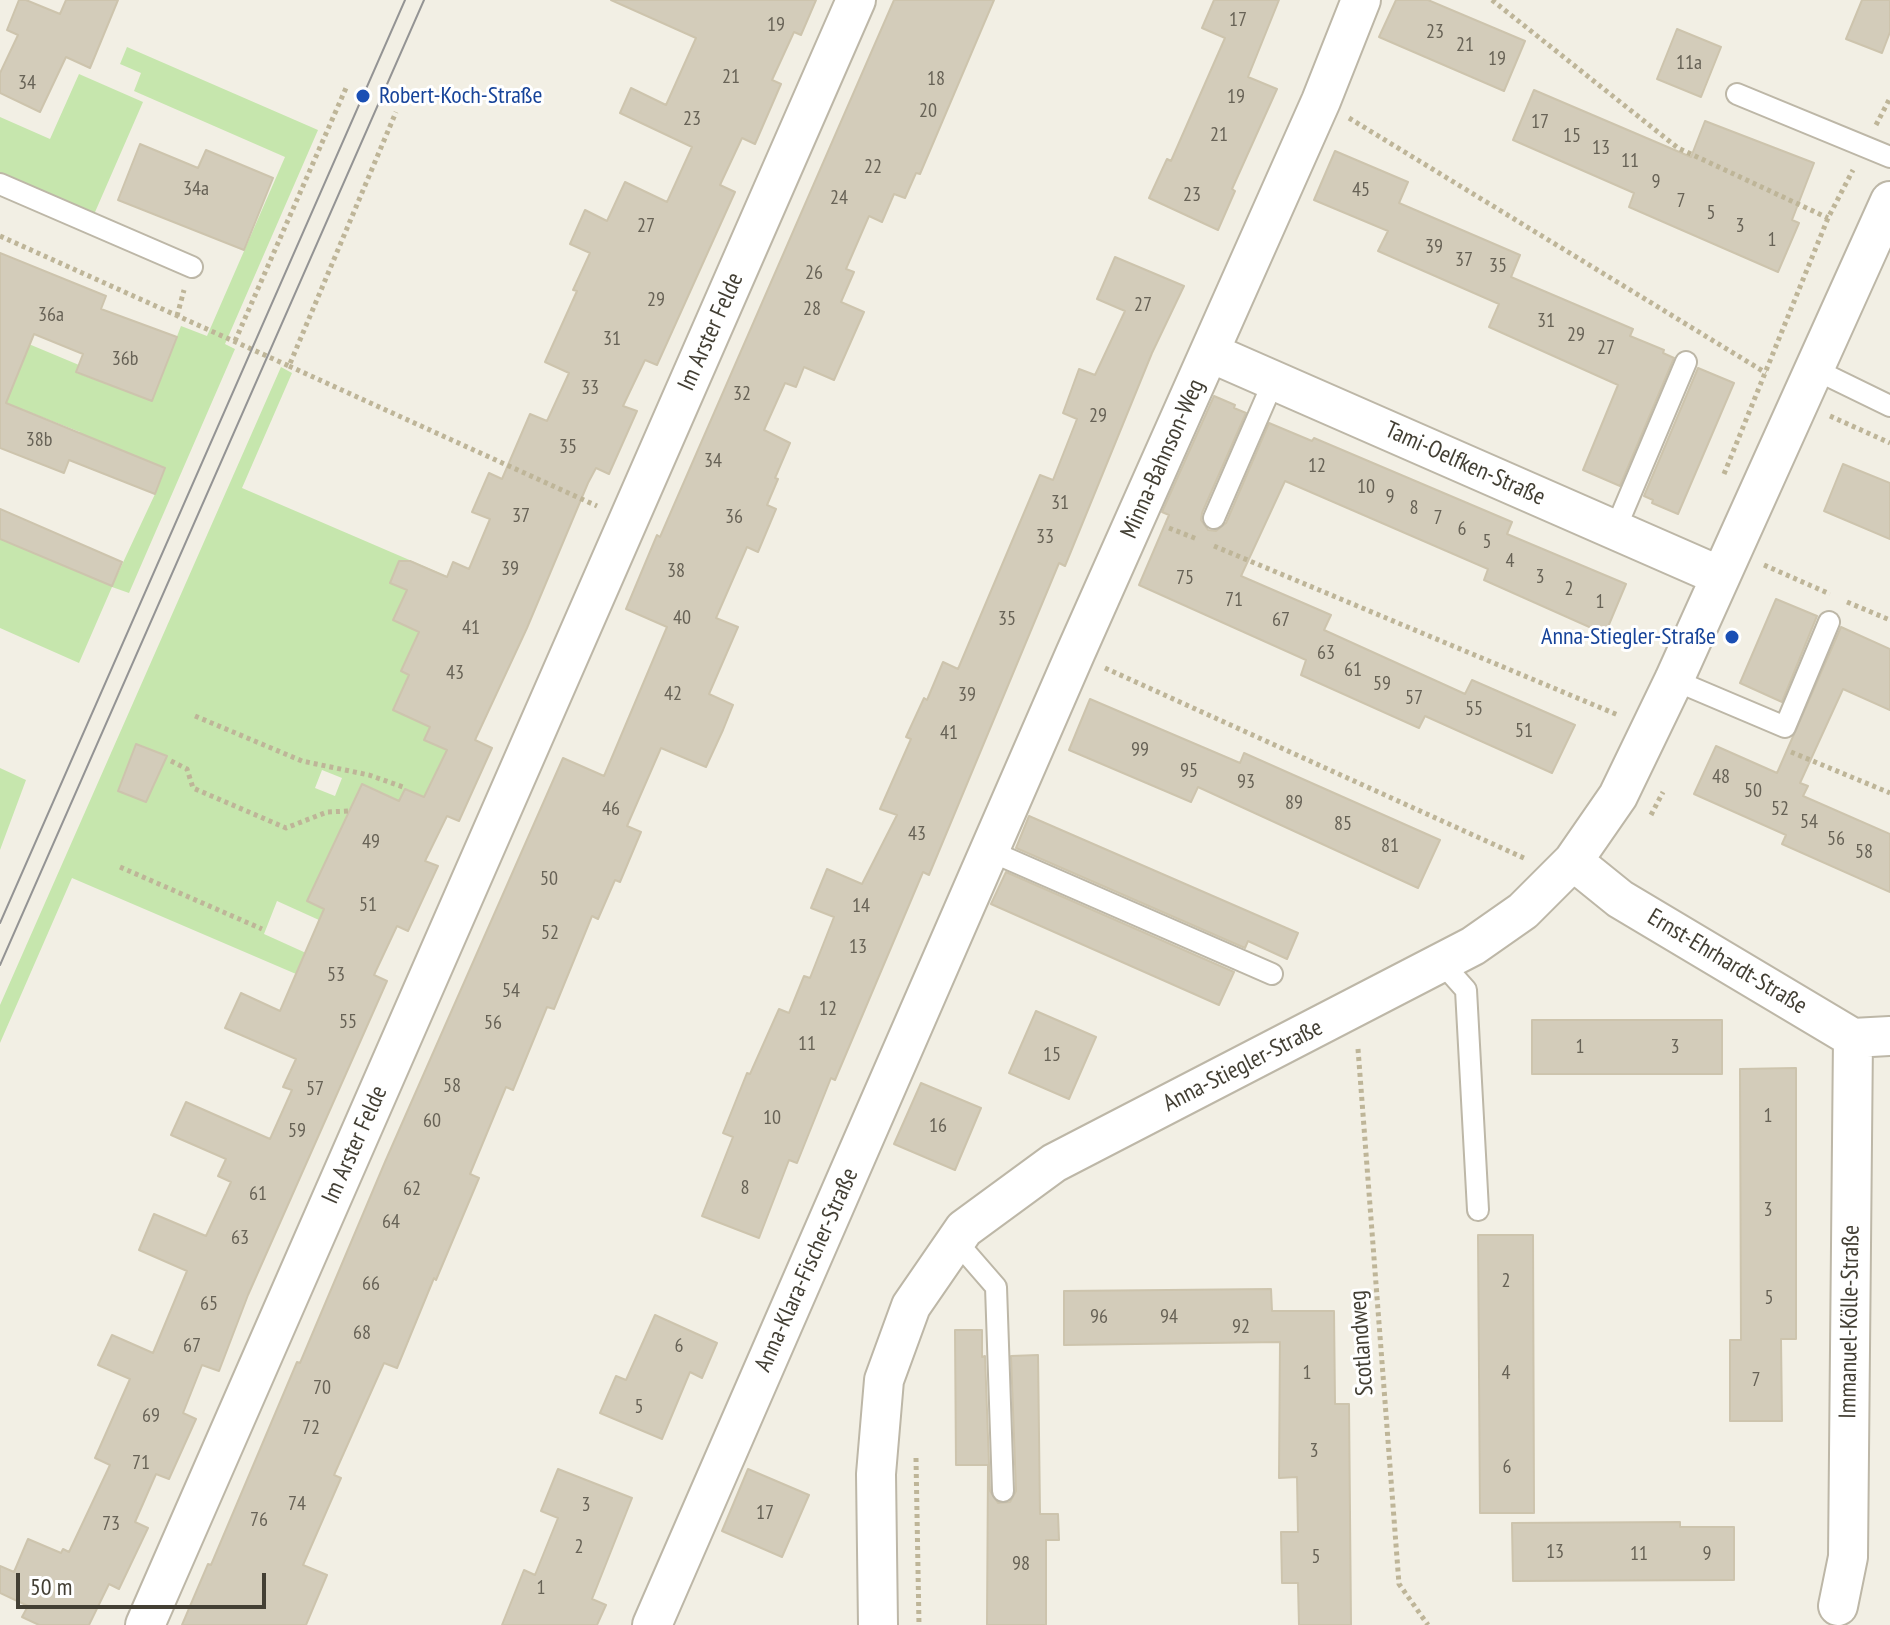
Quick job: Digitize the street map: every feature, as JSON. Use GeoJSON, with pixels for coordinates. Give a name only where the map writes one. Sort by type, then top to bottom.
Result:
{"type":"FeatureCollection","features":[{"type":"Feature","properties":{"kind":"street","name":"Im Arster Felde"},"geometry":{"type":"LineString","coordinates":[[145,1625],[579,671],[629,520],[856,0]]}},
{"type":"Feature","properties":{"kind":"street","name":"Minna-Bahnson-Weg"},"geometry":{"type":"LineString","coordinates":[[962,916],[1321,101],[1361,0]]}},
{"type":"Feature","properties":{"kind":"street","name":"Anna-Stiegler-Straße"},"geometry":{"type":"LineString","coordinates":[[878,1625],[876,1474],[884,1380],[911,1306],[964,1229],[1054,1163],[1442,963],[1473,946],[1523,911],[1557,863],[1618,796],[1720,576],[1829,377],[1890,201]]}},
{"type":"Feature","properties":{"kind":"street","name":"Tami-Oelfken-Straße"},"geometry":{"type":"LineString","coordinates":[[1211,353],[1720,576]]}},
{"type":"Feature","properties":{"kind":"street","name":"Ernst-Ehrhardt-Straße"},"geometry":{"type":"LineString","coordinates":[[1557,863],[1872,1037]]}},
{"type":"Feature","properties":{"kind":"street","name":"Anna-Klara-Fischer-Straße"},"geometry":{"type":"LineString","coordinates":[[652,1625],[962,916]]}},
{"type":"Feature","properties":{"kind":"street","name":"Immanuel-Kölle-Straße"},"geometry":{"type":"LineString","coordinates":[[1838,1606],[1848,1557],[1872,1037]]}},
{"type":"Feature","properties":{"kind":"lane"},"geometry":{"type":"LineString","coordinates":[[1737,94],[1890,157]]}},
{"type":"Feature","properties":{"kind":"lane"},"geometry":{"type":"LineString","coordinates":[[0,184],[192,267]]}},
{"type":"Feature","properties":{"kind":"lane"},"geometry":{"type":"LineString","coordinates":[[1615,530],[1686,362]]}},
{"type":"Feature","properties":{"kind":"lane"},"geometry":{"type":"LineString","coordinates":[[1829,377],[1890,406]]}},
{"type":"Feature","properties":{"kind":"lane"},"geometry":{"type":"LineString","coordinates":[[1214,518],[1274,380]]}},
{"type":"Feature","properties":{"kind":"lane"},"geometry":{"type":"LineString","coordinates":[[1674,680],[1785,727],[1829,622]]}},
{"type":"Feature","properties":{"kind":"lane"},"geometry":{"type":"LineString","coordinates":[[990,851],[1272,974]]}},
{"type":"Feature","properties":{"kind":"lane"},"geometry":{"type":"LineString","coordinates":[[1442,963],[1466,990],[1478,1210]]}},
{"type":"Feature","properties":{"kind":"lane"},"geometry":{"type":"LineString","coordinates":[[956,1241],[996,1287],[1003,1491]]}},
{"type":"Feature","properties":{"kind":"path"},"geometry":{"type":"LineString","coordinates":[[1492,0],[1678,148],[1828,218]]}},
{"type":"Feature","properties":{"kind":"path"},"geometry":{"type":"LineString","coordinates":[[235,341],[346,88]]}},
{"type":"Feature","properties":{"kind":"path"},"geometry":{"type":"LineString","coordinates":[[1724,475],[1828,218],[1890,98]]}},
{"type":"Feature","properties":{"kind":"path"},"geometry":{"type":"LineString","coordinates":[[1321,101],[1766,373]]}},
{"type":"Feature","properties":{"kind":"path"},"geometry":{"type":"LineString","coordinates":[[289,366],[396,112]]}},
{"type":"Feature","properties":{"kind":"path"},"geometry":{"type":"LineString","coordinates":[[0,236],[629,520]]}},
{"type":"Feature","properties":{"kind":"path"},"geometry":{"type":"LineString","coordinates":[[1824,430],[1830,416],[1829,377]]}},
{"type":"Feature","properties":{"kind":"path"},"geometry":{"type":"LineString","coordinates":[[1830,416],[1890,443]]}},
{"type":"Feature","properties":{"kind":"path"},"geometry":{"type":"LineString","coordinates":[[1139,515],[1625,718]]}},
{"type":"Feature","properties":{"kind":"path"},"geometry":{"type":"LineString","coordinates":[[1764,565],[1770,552]]}},
{"type":"Feature","properties":{"kind":"path"},"geometry":{"type":"LineString","coordinates":[[1075,654],[1557,863]]}},
{"type":"Feature","properties":{"kind":"path"},"geometry":{"type":"LineString","coordinates":[[195,716],[302,761],[369,775],[403,787]]}},
{"type":"Feature","properties":{"kind":"path"},"geometry":{"type":"LineString","coordinates":[[171,761],[187,769],[193,788],[286,828],[327,812],[349,811]]}},
{"type":"Feature","properties":{"kind":"path"},"geometry":{"type":"LineString","coordinates":[[1645,823],[1667,783]]}},
{"type":"Feature","properties":{"kind":"path"},"geometry":{"type":"LineString","coordinates":[[120,867],[262,929]]}},
{"type":"Feature","properties":{"kind":"path"},"geometry":{"type":"LineString","coordinates":[[1344,1057],[1372,1042]]}},
{"type":"Feature","properties":{"kind":"path","name":"Scotlandweg"},"geometry":{"type":"LineString","coordinates":[[1358,1049],[1399,1584],[1428,1625]]}},
{"type":"Feature","properties":{"kind":"path"},"geometry":{"type":"LineString","coordinates":[[916,1455],[919,1625]]}},
{"type":"Feature","properties":{"kind":"green space"},"geometry":{"type":"Polygon","coordinates":[[[127,47],[318,130],[225,344],[235,349],[129,593],[112,587],[79,663],[0,628],[0,539],[112,586],[155,494],[69,460],[80,432],[6,403],[21,367],[0,359],[0,332],[79,365],[77,373],[152,401],[181,326],[207,336],[285,157],[134,91],[141,73],[120,64],[127,47]]]}},
{"type":"Feature","properties":{"kind":"green space"},"geometry":{"type":"Polygon","coordinates":[[[79,74],[143,102],[92,219],[0,178],[0,117],[50,139],[79,74]]]}},
{"type":"Feature","properties":{"kind":"green space"},"geometry":{"type":"Polygon","coordinates":[[[281,367],[292,373],[242,488],[449,577],[401,671],[409,675],[393,709],[430,727],[447,750],[424,797],[405,789],[399,801],[361,785],[308,900],[325,909],[319,920],[277,901],[264,934],[306,953],[296,974],[72,878],[0,1043],[0,1005],[281,367]],[[322,770],[315,788],[335,796],[342,778],[322,770]]]}},
{"type":"Feature","properties":{"kind":"green space"},"geometry":{"type":"Polygon","coordinates":[[[0,768],[26,780],[0,850],[0,768]]]}},
{"type":"Feature","properties":{"kind":"building"},"geometry":{"type":"Polygon","coordinates":[[[19,0],[60,14],[66,0],[118,0],[90,68],[66,57],[40,112],[0,93],[0,73],[18,35],[7,30],[19,0]]]}},
{"type":"Feature","properties":{"kind":"building"},"geometry":{"type":"Polygon","coordinates":[[[611,0],[816,0],[801,35],[794,32],[772,80],[781,84],[755,144],[742,138],[720,185],[735,192],[657,365],[645,360],[623,406],[637,411],[609,474],[596,468],[588,483],[527,628],[475,740],[492,748],[459,821],[447,816],[425,861],[438,866],[408,931],[397,926],[374,975],[387,981],[248,1295],[219,1371],[202,1365],[183,1413],[196,1419],[169,1479],[156,1474],[135,1522],[148,1528],[119,1589],[109,1584],[89,1625],[39,1625],[22,1617],[28,1606],[0,1593],[0,1566],[14,1572],[28,1539],[61,1553],[63,1549],[69,1552],[110,1465],[95,1458],[130,1379],[98,1365],[112,1335],[153,1353],[187,1271],[139,1250],[154,1214],[206,1236],[231,1182],[218,1176],[226,1159],[171,1135],[186,1102],[270,1139],[292,1090],[283,1087],[296,1059],[225,1028],[241,993],[280,1011],[324,909],[307,901],[362,784],[399,801],[405,789],[424,797],[447,750],[424,740],[430,727],[393,710],[409,675],[401,671],[419,632],[393,620],[407,590],[390,583],[399,561],[410,561],[447,577],[453,562],[469,569],[490,519],[472,512],[489,473],[502,479],[530,414],[547,421],[569,373],[545,362],[577,291],[573,290],[590,253],[570,244],[585,210],[607,221],[625,182],[667,202],[692,147],[620,113],[631,88],[666,105],[696,38],[611,0]]]}},
{"type":"Feature","properties":{"kind":"building"},"geometry":{"type":"Polygon","coordinates":[[[894,0],[994,0],[920,174],[916,173],[905,198],[894,194],[882,222],[869,216],[846,269],[854,272],[841,302],[864,312],[834,380],[804,367],[796,387],[785,383],[764,430],[790,443],[767,505],[776,509],[758,552],[747,547],[716,618],[738,627],[709,694],[733,705],[723,730],[706,767],[661,748],[627,826],[641,832],[620,882],[615,880],[598,919],[592,916],[554,1009],[547,1007],[513,1090],[506,1087],[470,1174],[479,1178],[397,1368],[384,1363],[334,1475],[341,1478],[303,1565],[327,1575],[306,1625],[182,1625],[208,1564],[211,1565],[297,1362],[300,1363],[563,758],[604,776],[667,627],[626,609],[894,0]]]}},
{"type":"Feature","properties":{"kind":"building"},"geometry":{"type":"Polygon","coordinates":[[[1214,0],[1279,0],[1248,77],[1277,89],[1232,189],[1235,191],[1218,230],[1149,198],[1167,159],[1171,161],[1225,38],[1202,28],[1214,0]]]}},
{"type":"Feature","properties":{"kind":"building"},"geometry":{"type":"Polygon","coordinates":[[[1396,0],[1428,0],[1525,41],[1504,91],[1379,37],[1396,0]]]}},
{"type":"Feature","properties":{"kind":"building"},"geometry":{"type":"Polygon","coordinates":[[[1862,0],[1890,0],[1890,32],[1882,53],[1846,39],[1862,0]]]}},
{"type":"Feature","properties":{"kind":"building"},"geometry":{"type":"Polygon","coordinates":[[[1677,29],[1721,47],[1701,97],[1657,79],[1677,29]]]}},
{"type":"Feature","properties":{"kind":"building"},"geometry":{"type":"Polygon","coordinates":[[[1534,90],[1691,157],[1705,121],[1814,163],[1792,220],[1799,223],[1778,272],[1629,207],[1634,193],[1513,140],[1534,90]]]}},
{"type":"Feature","properties":{"kind":"building"},"geometry":{"type":"Polygon","coordinates":[[[140,144],[198,168],[206,150],[273,178],[244,250],[118,200],[140,144]]]}},
{"type":"Feature","properties":{"kind":"building"},"geometry":{"type":"Polygon","coordinates":[[[1335,151],[1408,182],[1399,203],[1520,255],[1511,277],[1633,329],[1630,336],[1664,350],[1663,353],[1674,358],[1620,486],[1583,470],[1618,385],[1489,327],[1499,304],[1378,251],[1388,231],[1314,200],[1335,151]]]}},
{"type":"Feature","properties":{"kind":"building"},"geometry":{"type":"Polygon","coordinates":[[[0,253],[106,296],[101,309],[177,337],[152,401],[76,372],[83,354],[34,334],[6,403],[165,468],[155,494],[69,460],[64,473],[0,448],[0,253]]]}},
{"type":"Feature","properties":{"kind":"building"},"geometry":{"type":"Polygon","coordinates":[[[1115,257],[1184,286],[1152,353],[1065,566],[1059,563],[929,875],[923,872],[835,1080],[831,1078],[797,1163],[789,1160],[759,1238],[702,1216],[733,1137],[723,1133],[747,1073],[750,1074],[779,1009],[789,1013],[804,976],[810,978],[834,917],[811,908],[827,869],[862,884],[897,815],[880,809],[911,739],[906,737],[924,698],[927,700],[943,662],[958,669],[1040,475],[1053,480],[1077,419],[1063,413],[1079,369],[1095,375],[1125,311],[1097,299],[1115,257]]]}},
{"type":"Feature","properties":{"kind":"building"},"geometry":{"type":"Polygon","coordinates":[[[1698,368],[1734,383],[1678,514],[1652,503],[1653,500],[1644,496],[1698,368]]]}},
{"type":"Feature","properties":{"kind":"building"},"geometry":{"type":"Polygon","coordinates":[[[1214,396],[1246,413],[1202,513],[1201,520],[1208,530],[1216,531],[1226,523],[1269,423],[1312,441],[1314,438],[1512,522],[1507,534],[1626,584],[1605,634],[1484,580],[1488,569],[1285,481],[1241,576],[1331,615],[1324,630],[1465,694],[1472,680],[1575,725],[1552,773],[1425,716],[1419,728],[1301,675],[1306,660],[1139,585],[1169,515],[1162,512],[1214,396]]]}},
{"type":"Feature","properties":{"kind":"building"},"geometry":{"type":"Polygon","coordinates":[[[1843,464],[1890,483],[1890,539],[1824,511],[1843,464]]]}},
{"type":"Feature","properties":{"kind":"building"},"geometry":{"type":"Polygon","coordinates":[[[0,509],[122,562],[112,586],[0,539],[0,509]]]}},
{"type":"Feature","properties":{"kind":"building"},"geometry":{"type":"Polygon","coordinates":[[[1776,599],[1817,616],[1782,702],[1740,683],[1776,599]]]}},
{"type":"Feature","properties":{"kind":"building"},"geometry":{"type":"Polygon","coordinates":[[[1841,627],[1890,649],[1890,710],[1843,689],[1800,783],[1808,786],[1803,796],[1890,834],[1890,892],[1782,844],[1786,835],[1694,794],[1716,746],[1777,773],[1841,627]]]}},
{"type":"Feature","properties":{"kind":"building"},"geometry":{"type":"Polygon","coordinates":[[[1090,699],[1240,763],[1244,753],[1440,840],[1418,888],[1198,787],[1191,802],[1069,750],[1090,699]]]}},
{"type":"Feature","properties":{"kind":"building"},"geometry":{"type":"Polygon","coordinates":[[[136,744],[167,756],[146,802],[118,791],[136,744]]]}},
{"type":"Feature","properties":{"kind":"building"},"geometry":{"type":"Polygon","coordinates":[[[1029,816],[1298,933],[1287,959],[1248,941],[1245,948],[1016,848],[1029,816]]]}},
{"type":"Feature","properties":{"kind":"building"},"geometry":{"type":"Polygon","coordinates":[[[1006,872],[1234,972],[1219,1005],[991,904],[1006,872]]]}},
{"type":"Feature","properties":{"kind":"building"},"geometry":{"type":"Polygon","coordinates":[[[1036,1011],[1096,1037],[1069,1099],[1009,1073],[1036,1011]]]}},
{"type":"Feature","properties":{"kind":"building"},"geometry":{"type":"Polygon","coordinates":[[[1532,1020],[1722,1020],[1722,1074],[1532,1074],[1532,1020]]]}},
{"type":"Feature","properties":{"kind":"building"},"geometry":{"type":"Polygon","coordinates":[[[1796,1068],[1796,1339],[1781,1339],[1782,1421],[1730,1421],[1730,1340],[1741,1340],[1740,1069],[1796,1068]]]}},
{"type":"Feature","properties":{"kind":"building"},"geometry":{"type":"Polygon","coordinates":[[[921,1083],[981,1108],[955,1170],[894,1144],[921,1083]]]}},
{"type":"Feature","properties":{"kind":"building"},"geometry":{"type":"Polygon","coordinates":[[[1478,1235],[1533,1235],[1534,1513],[1480,1513],[1478,1235]]]}},
{"type":"Feature","properties":{"kind":"building"},"geometry":{"type":"Polygon","coordinates":[[[1271,1289],[1272,1311],[1334,1311],[1335,1404],[1349,1404],[1351,1625],[1299,1625],[1298,1583],[1282,1583],[1281,1532],[1298,1532],[1297,1477],[1279,1478],[1280,1342],[1064,1345],[1064,1291],[1271,1289]]]}},
{"type":"Feature","properties":{"kind":"building"},"geometry":{"type":"Polygon","coordinates":[[[655,1315],[717,1343],[702,1378],[690,1372],[662,1439],[600,1413],[616,1376],[626,1380],[655,1315]]]}},
{"type":"Feature","properties":{"kind":"building"},"geometry":{"type":"Polygon","coordinates":[[[955,1330],[982,1330],[990,1491],[998,1503],[1010,1502],[1016,1491],[1011,1356],[1038,1355],[1040,1514],[1058,1514],[1059,1540],[1046,1540],[1046,1625],[987,1625],[988,1465],[956,1465],[955,1330]]]}},
{"type":"Feature","properties":{"kind":"building"},"geometry":{"type":"Polygon","coordinates":[[[558,1469],[632,1498],[592,1599],[606,1605],[597,1625],[502,1625],[524,1570],[535,1575],[558,1518],[541,1511],[558,1469]]]}},
{"type":"Feature","properties":{"kind":"building"},"geometry":{"type":"Polygon","coordinates":[[[748,1469],[809,1495],[782,1557],[722,1531],[748,1469]]]}},
{"type":"Feature","properties":{"kind":"building"},"geometry":{"type":"Polygon","coordinates":[[[1680,1522],[1680,1527],[1734,1527],[1734,1580],[1513,1581],[1512,1523],[1680,1522]]]}},
{"type":"Feature","properties":{"kind":"tram line"},"geometry":{"type":"LineString","coordinates":[[0,923],[405,0]]}},
{"type":"Feature","properties":{"kind":"tram line"},"geometry":{"type":"LineString","coordinates":[[0,965],[424,0]]}},
{"type":"Feature","properties":{"kind":"place","name":"Robert-Koch-Straße"},"geometry":{"type":"Point","coordinates":[363,96]}},
{"type":"Feature","properties":{"kind":"place","name":"Anna-Stiegler-Straße"},"geometry":{"type":"Point","coordinates":[1732,637]}}]}
